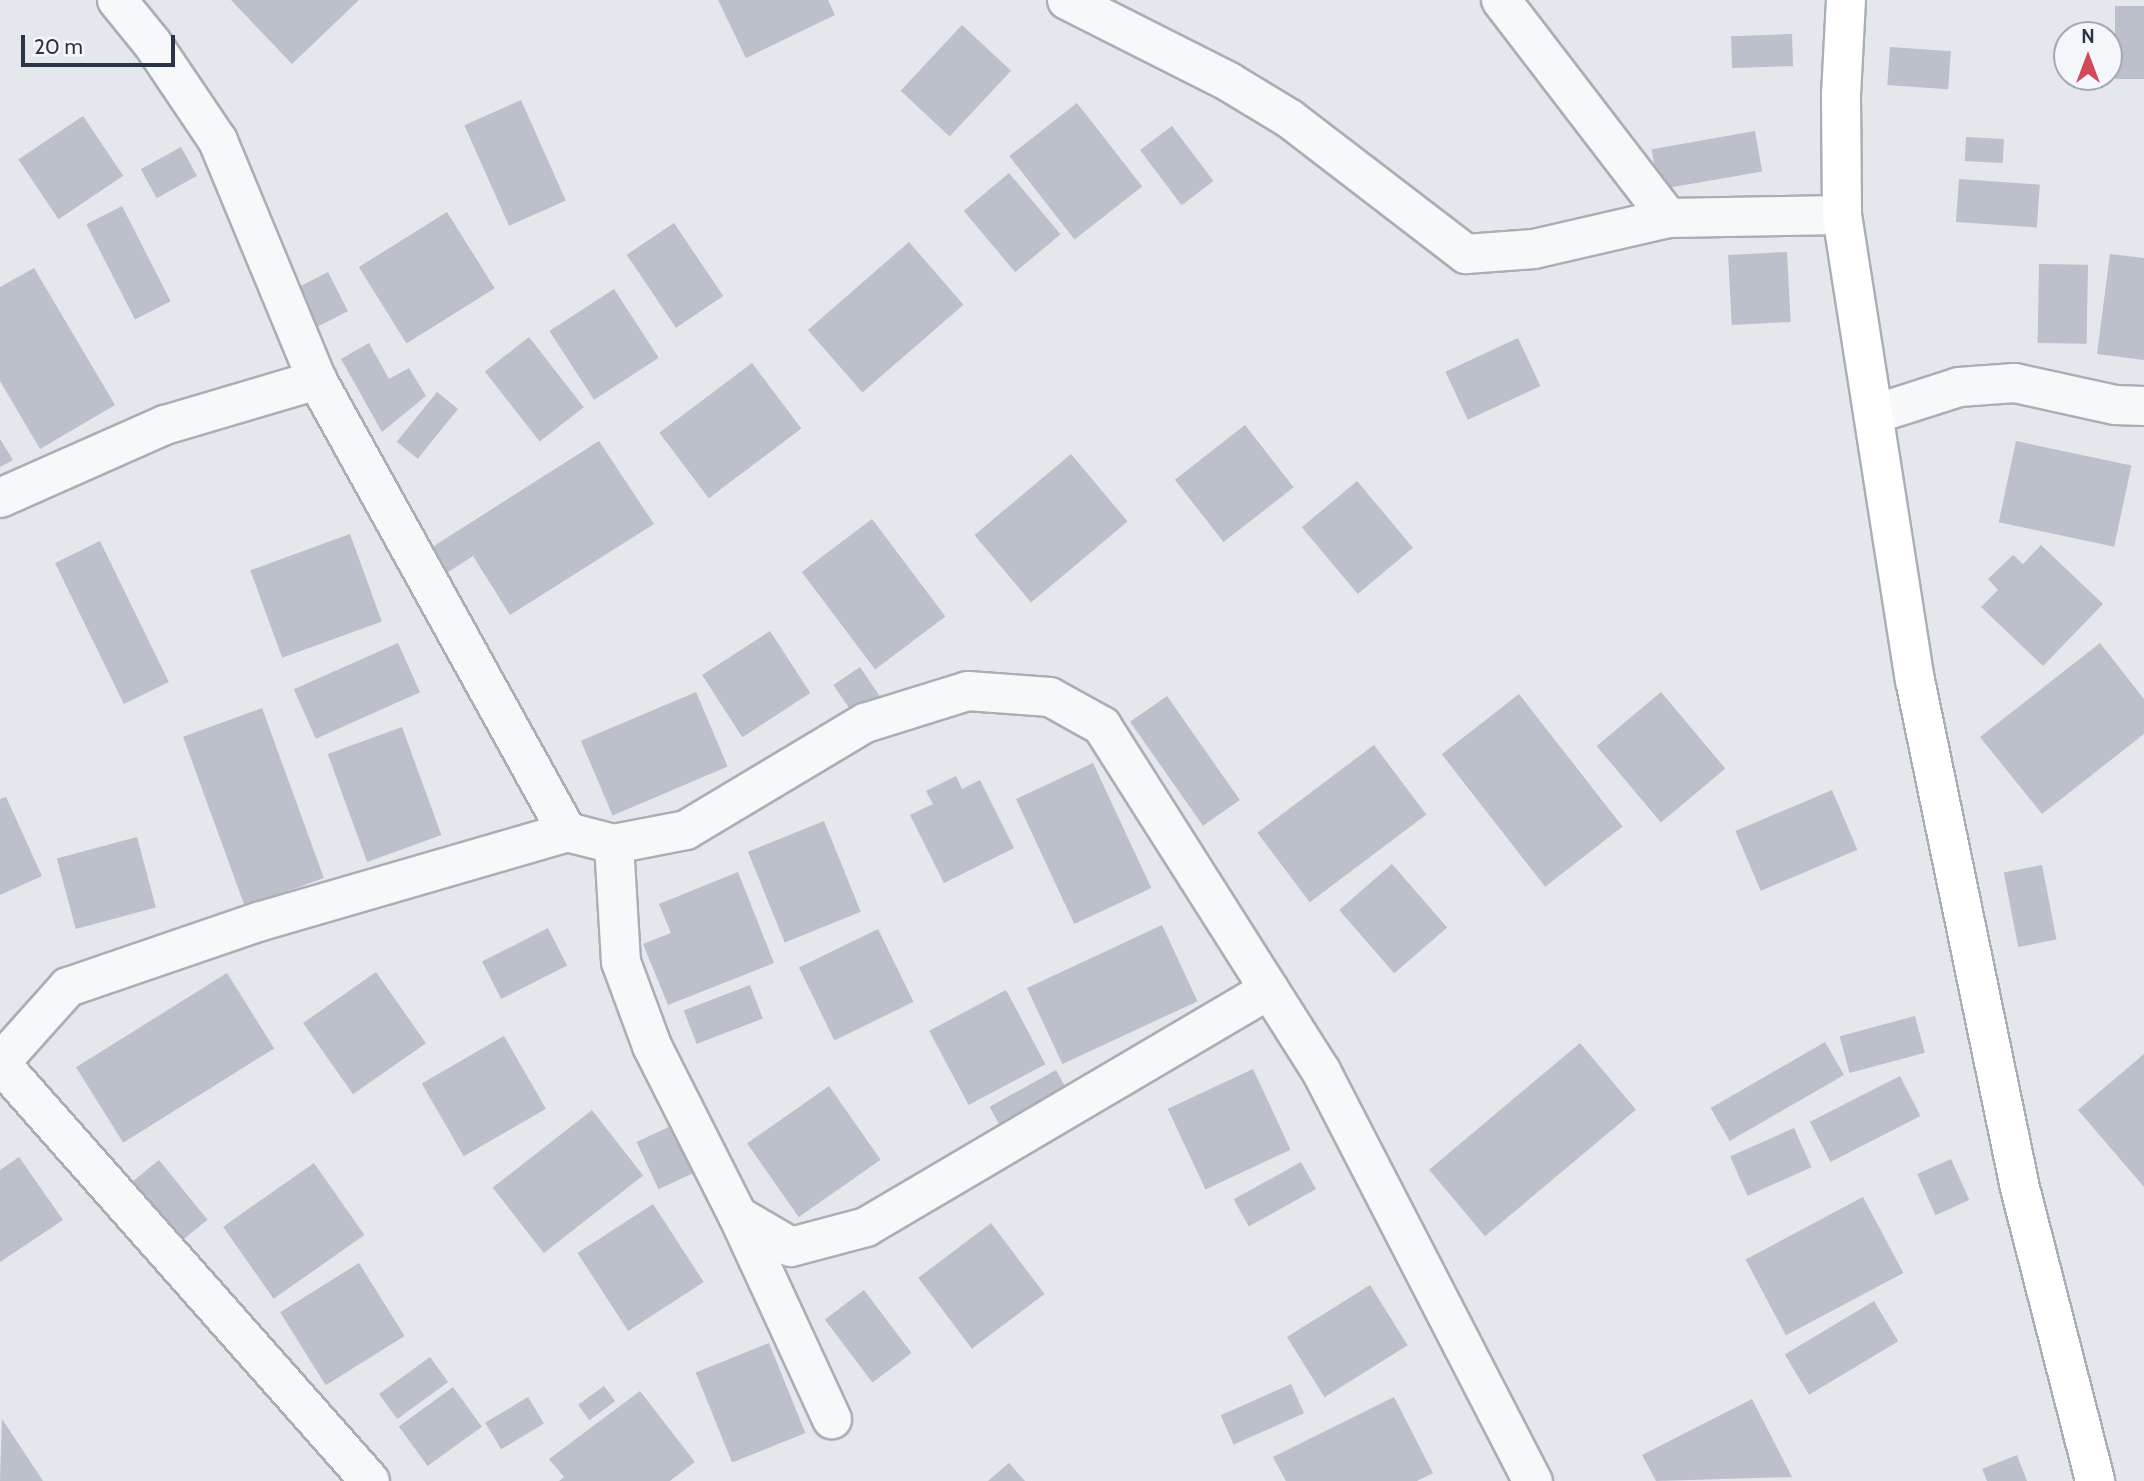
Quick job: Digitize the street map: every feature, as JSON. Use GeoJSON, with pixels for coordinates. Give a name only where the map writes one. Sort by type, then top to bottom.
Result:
{"type":"FeatureCollection","features":[{"type":"Feature","properties":{"kind":"street"},"geometry":{"type":"LineString","coordinates":[[117,0],[152,43],[218,141],[317,380],[567,832]]}},
{"type":"Feature","properties":{"kind":"street"},"geometry":{"type":"LineString","coordinates":[[1067,0],[1228,82],[1290,119],[1466,254],[1534,249],[1668,218],[1842,215]]}},
{"type":"Feature","properties":{"kind":"street"},"geometry":{"type":"LineString","coordinates":[[1501,0],[1668,218]]}},
{"type":"Feature","properties":{"kind":"street"},"geometry":{"type":"LineString","coordinates":[[1846,0],[1841,96],[1842,215],[1915,680],[2014,1162],[2092,1480]]}},
{"type":"Feature","properties":{"kind":"street"},"geometry":{"type":"LineString","coordinates":[[0,498],[165,425],[317,380]]}},
{"type":"Feature","properties":{"kind":"street"},"geometry":{"type":"LineString","coordinates":[[1875,414],[1959,387],[2015,383],[2115,405],[2144,406]]}},
{"type":"Feature","properties":{"kind":"street"},"geometry":{"type":"LineString","coordinates":[[370,1481],[5,1078],[68,987],[258,922],[567,832],[614,844],[686,830],[865,723],[968,691],[1051,697],[1102,726],[1321,1071],[1532,1481]]}},
{"type":"Feature","properties":{"kind":"street"},"geometry":{"type":"LineString","coordinates":[[614,844],[621,962],[652,1046],[738,1216],[832,1419]]}},
{"type":"Feature","properties":{"kind":"street"},"geometry":{"type":"LineString","coordinates":[[738,1216],[791,1247],[866,1227],[1269,990]]}},
{"type":"Feature","properties":{"kind":"building"},"geometry":{"type":"Polygon","coordinates":[[[231,0],[359,0],[292,64],[231,0]]]}},
{"type":"Feature","properties":{"kind":"building"},"geometry":{"type":"Polygon","coordinates":[[[718,0],[828,0],[835,15],[746,58],[718,0]]]}},
{"type":"Feature","properties":{"kind":"building"},"geometry":{"type":"Polygon","coordinates":[[[2115,6],[2144,6],[2144,79],[2123,79],[2123,21],[2115,21],[2115,6]]]}},
{"type":"Feature","properties":{"kind":"building"},"geometry":{"type":"Polygon","coordinates":[[[962,25],[1011,71],[950,137],[901,91],[962,25]]]}},
{"type":"Feature","properties":{"kind":"building"},"geometry":{"type":"Polygon","coordinates":[[[1792,34],[1793,66],[1732,68],[1731,36],[1792,34]]]}},
{"type":"Feature","properties":{"kind":"building"},"geometry":{"type":"Polygon","coordinates":[[[1890,47],[1951,51],[1948,89],[1887,85],[1890,47]]]}},
{"type":"Feature","properties":{"kind":"building"},"geometry":{"type":"Polygon","coordinates":[[[521,100],[566,200],[509,226],[464,125],[521,100]]]}},
{"type":"Feature","properties":{"kind":"building"},"geometry":{"type":"Polygon","coordinates":[[[1077,103],[1142,187],[1074,239],[1009,156],[1077,103]]]}},
{"type":"Feature","properties":{"kind":"building"},"geometry":{"type":"Polygon","coordinates":[[[83,116],[123,176],[59,219],[18,160],[83,116]]]}},
{"type":"Feature","properties":{"kind":"building"},"geometry":{"type":"Polygon","coordinates":[[[1172,126],[1214,181],[1182,205],[1140,150],[1172,126]]]}},
{"type":"Feature","properties":{"kind":"building"},"geometry":{"type":"Polygon","coordinates":[[[1755,131],[1762,171],[1659,190],[1652,149],[1755,131]]]}},
{"type":"Feature","properties":{"kind":"building"},"geometry":{"type":"Polygon","coordinates":[[[1966,137],[2004,139],[2003,163],[1965,161],[1966,137]]]}},
{"type":"Feature","properties":{"kind":"building"},"geometry":{"type":"Polygon","coordinates":[[[181,147],[197,176],[157,198],[141,169],[181,147]]]}},
{"type":"Feature","properties":{"kind":"building"},"geometry":{"type":"Polygon","coordinates":[[[1009,173],[1060,234],[1015,272],[964,211],[1009,173]]]}},
{"type":"Feature","properties":{"kind":"building"},"geometry":{"type":"Polygon","coordinates":[[[1959,179],[2040,185],[2037,228],[1956,222],[1959,179]]]}},
{"type":"Feature","properties":{"kind":"building"},"geometry":{"type":"Polygon","coordinates":[[[122,206],[171,301],[135,319],[86,224],[122,206]]]}},
{"type":"Feature","properties":{"kind":"building"},"geometry":{"type":"Polygon","coordinates":[[[447,212],[495,288],[406,343],[359,267],[447,212]]]}},
{"type":"Feature","properties":{"kind":"building"},"geometry":{"type":"Polygon","coordinates":[[[674,223],[723,296],[676,328],[627,255],[674,223]]]}},
{"type":"Feature","properties":{"kind":"building"},"geometry":{"type":"Polygon","coordinates":[[[909,242],[963,305],[862,393],[808,330],[909,242]]]}},
{"type":"Feature","properties":{"kind":"building"},"geometry":{"type":"Polygon","coordinates":[[[1787,252],[1791,322],[1732,325],[1728,255],[1787,252]]]}},
{"type":"Feature","properties":{"kind":"building"},"geometry":{"type":"Polygon","coordinates":[[[2110,254],[2144,258],[2144,360],[2097,354],[2110,254]]]}},
{"type":"Feature","properties":{"kind":"building"},"geometry":{"type":"Polygon","coordinates":[[[2039,264],[2088,265],[2087,344],[2038,343],[2039,264]]]}},
{"type":"Feature","properties":{"kind":"building"},"geometry":{"type":"Polygon","coordinates":[[[34,268],[115,405],[40,449],[0,381],[0,287],[34,268]]]}},
{"type":"Feature","properties":{"kind":"building"},"geometry":{"type":"Polygon","coordinates":[[[328,272],[348,311],[317,327],[297,288],[328,272]]]}},
{"type":"Feature","properties":{"kind":"building"},"geometry":{"type":"Polygon","coordinates":[[[614,289],[659,358],[594,400],[549,331],[614,289]]]}},
{"type":"Feature","properties":{"kind":"building"},"geometry":{"type":"Polygon","coordinates":[[[529,337],[584,407],[540,442],[485,371],[529,337]]]}},
{"type":"Feature","properties":{"kind":"building"},"geometry":{"type":"Polygon","coordinates":[[[1518,338],[1540,386],[1468,420],[1445,372],[1518,338]]]}},
{"type":"Feature","properties":{"kind":"building"},"geometry":{"type":"Polygon","coordinates":[[[369,343],[389,379],[409,368],[426,396],[382,432],[341,359],[369,343]]]}},
{"type":"Feature","properties":{"kind":"building"},"geometry":{"type":"Polygon","coordinates":[[[752,363],[801,428],[709,498],[659,433],[752,363]]]}},
{"type":"Feature","properties":{"kind":"building"},"geometry":{"type":"Polygon","coordinates":[[[437,392],[458,409],[418,459],[397,442],[437,392]]]}},
{"type":"Feature","properties":{"kind":"building"},"geometry":{"type":"Polygon","coordinates":[[[1245,425],[1294,487],[1224,542],[1175,480],[1245,425]]]}},
{"type":"Feature","properties":{"kind":"building"},"geometry":{"type":"Polygon","coordinates":[[[0,439],[13,460],[0,467],[0,439]]]}},
{"type":"Feature","properties":{"kind":"building"},"geometry":{"type":"Polygon","coordinates":[[[599,441],[654,524],[510,615],[473,556],[442,576],[426,551],[599,441]]]}},
{"type":"Feature","properties":{"kind":"building"},"geometry":{"type":"Polygon","coordinates":[[[2016,441],[2131,466],[2114,547],[1999,522],[2016,441]]]}},
{"type":"Feature","properties":{"kind":"building"},"geometry":{"type":"Polygon","coordinates":[[[1071,454],[1128,521],[1031,602],[974,535],[1071,454]]]}},
{"type":"Feature","properties":{"kind":"building"},"geometry":{"type":"Polygon","coordinates":[[[1357,481],[1413,548],[1358,594],[1302,527],[1357,481]]]}},
{"type":"Feature","properties":{"kind":"building"},"geometry":{"type":"Polygon","coordinates":[[[872,519],[945,616],[875,669],[802,572],[872,519]]]}},
{"type":"Feature","properties":{"kind":"building"},"geometry":{"type":"Polygon","coordinates":[[[350,534],[382,621],[282,658],[250,570],[350,534]]]}},
{"type":"Feature","properties":{"kind":"building"},"geometry":{"type":"Polygon","coordinates":[[[100,541],[169,682],[124,704],[55,563],[100,541]]]}},
{"type":"Feature","properties":{"kind":"building"},"geometry":{"type":"Polygon","coordinates":[[[2041,545],[2103,604],[2043,666],[1981,607],[1998,590],[1988,579],[2013,555],[2023,564],[2041,545]]]}},
{"type":"Feature","properties":{"kind":"building"},"geometry":{"type":"Polygon","coordinates":[[[770,631],[810,693],[742,737],[702,675],[770,631]]]}},
{"type":"Feature","properties":{"kind":"building"},"geometry":{"type":"Polygon","coordinates":[[[398,643],[420,692],[316,739],[294,689],[398,643]]]}},
{"type":"Feature","properties":{"kind":"building"},"geometry":{"type":"Polygon","coordinates":[[[2100,643],[2144,699],[2144,734],[2042,814],[1980,737],[2100,643]]]}},
{"type":"Feature","properties":{"kind":"building"},"geometry":{"type":"Polygon","coordinates":[[[860,667],[885,704],[859,722],[833,685],[860,667]]]}},
{"type":"Feature","properties":{"kind":"building"},"geometry":{"type":"Polygon","coordinates":[[[696,692],[728,767],[613,815],[581,741],[696,692]]]}},
{"type":"Feature","properties":{"kind":"building"},"geometry":{"type":"Polygon","coordinates":[[[1661,692],[1725,769],[1661,823],[1597,746],[1661,692]]]}},
{"type":"Feature","properties":{"kind":"building"},"geometry":{"type":"Polygon","coordinates":[[[1519,694],[1622,826],[1545,887],[1442,754],[1519,694]]]}},
{"type":"Feature","properties":{"kind":"building"},"geometry":{"type":"Polygon","coordinates":[[[1167,696],[1240,800],[1203,826],[1130,722],[1167,696]]]}},
{"type":"Feature","properties":{"kind":"building"},"geometry":{"type":"Polygon","coordinates":[[[262,708],[324,878],[245,907],[183,737],[262,708]]]}},
{"type":"Feature","properties":{"kind":"building"},"geometry":{"type":"Polygon","coordinates":[[[402,727],[441,835],[367,862],[328,754],[402,727]]]}},
{"type":"Feature","properties":{"kind":"building"},"geometry":{"type":"Polygon","coordinates":[[[1374,745],[1426,814],[1310,902],[1257,833],[1374,745]]]}},
{"type":"Feature","properties":{"kind":"building"},"geometry":{"type":"Polygon","coordinates":[[[1093,763],[1151,888],[1074,924],[1016,799],[1093,763]]]}},
{"type":"Feature","properties":{"kind":"building"},"geometry":{"type":"Polygon","coordinates":[[[956,776],[962,789],[980,780],[1014,848],[944,883],[910,815],[933,804],[926,791],[956,776]]]}},
{"type":"Feature","properties":{"kind":"building"},"geometry":{"type":"Polygon","coordinates":[[[1832,790],[1857,850],[1761,891],[1735,831],[1832,790]]]}},
{"type":"Feature","properties":{"kind":"building"},"geometry":{"type":"Polygon","coordinates":[[[6,797],[42,876],[0,895],[0,799],[6,797]]]}},
{"type":"Feature","properties":{"kind":"building"},"geometry":{"type":"Polygon","coordinates":[[[824,821],[861,912],[785,943],[748,852],[824,821]]]}},
{"type":"Feature","properties":{"kind":"building"},"geometry":{"type":"Polygon","coordinates":[[[137,837],[156,908],[76,929],[57,858],[137,837]]]}},
{"type":"Feature","properties":{"kind":"building"},"geometry":{"type":"Polygon","coordinates":[[[1392,864],[1447,927],[1394,973],[1339,910],[1392,864]]]}},
{"type":"Feature","properties":{"kind":"building"},"geometry":{"type":"Polygon","coordinates":[[[2042,865],[2057,940],[2018,947],[2004,872],[2042,865]]]}},
{"type":"Feature","properties":{"kind":"building"},"geometry":{"type":"Polygon","coordinates":[[[738,872],[774,963],[668,1005],[643,944],[671,933],[659,904],[738,872]]]}},
{"type":"Feature","properties":{"kind":"building"},"geometry":{"type":"Polygon","coordinates":[[[1162,925],[1197,1001],[1062,1064],[1027,988],[1162,925]]]}},
{"type":"Feature","properties":{"kind":"building"},"geometry":{"type":"Polygon","coordinates":[[[548,928],[567,965],[501,999],[482,962],[548,928]]]}},
{"type":"Feature","properties":{"kind":"building"},"geometry":{"type":"Polygon","coordinates":[[[878,929],[914,1002],[834,1040],[799,968],[878,929]]]}},
{"type":"Feature","properties":{"kind":"building"},"geometry":{"type":"Polygon","coordinates":[[[376,972],[426,1043],[353,1094],[303,1023],[376,972]]]}},
{"type":"Feature","properties":{"kind":"building"},"geometry":{"type":"Polygon","coordinates":[[[227,973],[274,1048],[123,1143],[76,1067],[227,973]]]}},
{"type":"Feature","properties":{"kind":"building"},"geometry":{"type":"Polygon","coordinates":[[[750,985],[763,1019],[697,1044],[684,1010],[750,985]]]}},
{"type":"Feature","properties":{"kind":"building"},"geometry":{"type":"Polygon","coordinates":[[[1006,990],[1045,1064],[969,1105],[929,1031],[1006,990]]]}},
{"type":"Feature","properties":{"kind":"building"},"geometry":{"type":"Polygon","coordinates":[[[1915,1016],[1925,1053],[1849,1073],[1840,1036],[1915,1016]]]}},
{"type":"Feature","properties":{"kind":"building"},"geometry":{"type":"Polygon","coordinates":[[[504,1036],[546,1109],[464,1156],[422,1084],[504,1036]]]}},
{"type":"Feature","properties":{"kind":"building"},"geometry":{"type":"Polygon","coordinates":[[[1825,1042],[1844,1075],[1730,1141],[1711,1108],[1825,1042]]]}},
{"type":"Feature","properties":{"kind":"building"},"geometry":{"type":"Polygon","coordinates":[[[1580,1043],[1636,1110],[1485,1236],[1429,1170],[1580,1043]]]}},
{"type":"Feature","properties":{"kind":"building"},"geometry":{"type":"Polygon","coordinates":[[[2144,1054],[2144,1187],[2078,1110],[2144,1054]]]}},
{"type":"Feature","properties":{"kind":"building"},"geometry":{"type":"Polygon","coordinates":[[[1253,1069],[1291,1150],[1205,1189],[1168,1109],[1253,1069]]]}},
{"type":"Feature","properties":{"kind":"building"},"geometry":{"type":"Polygon","coordinates":[[[1056,1070],[1072,1099],[1006,1136],[990,1107],[1056,1070]]]}},
{"type":"Feature","properties":{"kind":"building"},"geometry":{"type":"Polygon","coordinates":[[[1900,1076],[1920,1116],[1830,1162],[1810,1122],[1900,1076]]]}},
{"type":"Feature","properties":{"kind":"building"},"geometry":{"type":"Polygon","coordinates":[[[829,1086],[881,1160],[799,1217],[747,1143],[829,1086]]]}},
{"type":"Feature","properties":{"kind":"building"},"geometry":{"type":"Polygon","coordinates":[[[592,1110],[643,1175],[544,1253],[493,1188],[592,1110]]]}},
{"type":"Feature","properties":{"kind":"building"},"geometry":{"type":"Polygon","coordinates":[[[671,1126],[693,1173],[659,1189],[637,1142],[671,1126]]]}},
{"type":"Feature","properties":{"kind":"building"},"geometry":{"type":"Polygon","coordinates":[[[1794,1128],[1811,1167],[1748,1196],[1730,1156],[1794,1128]]]}},
{"type":"Feature","properties":{"kind":"building"},"geometry":{"type":"Polygon","coordinates":[[[19,1157],[63,1220],[0,1262],[0,1170],[19,1157]]]}},
{"type":"Feature","properties":{"kind":"building"},"geometry":{"type":"Polygon","coordinates":[[[1951,1159],[1969,1200],[1936,1215],[1917,1174],[1951,1159]]]}},
{"type":"Feature","properties":{"kind":"building"},"geometry":{"type":"Polygon","coordinates":[[[159,1160],[207,1220],[179,1242],[131,1183],[159,1160]]]}},
{"type":"Feature","properties":{"kind":"building"},"geometry":{"type":"Polygon","coordinates":[[[1301,1162],[1316,1189],[1249,1226],[1234,1199],[1301,1162]]]}},
{"type":"Feature","properties":{"kind":"building"},"geometry":{"type":"Polygon","coordinates":[[[314,1163],[364,1235],[274,1299],[223,1227],[314,1163]]]}},
{"type":"Feature","properties":{"kind":"building"},"geometry":{"type":"Polygon","coordinates":[[[1863,1197],[1903,1273],[1786,1335],[1746,1259],[1863,1197]]]}},
{"type":"Feature","properties":{"kind":"building"},"geometry":{"type":"Polygon","coordinates":[[[653,1204],[704,1282],[628,1331],[578,1253],[653,1204]]]}},
{"type":"Feature","properties":{"kind":"building"},"geometry":{"type":"Polygon","coordinates":[[[991,1223],[1045,1294],[972,1349],[918,1278],[991,1223]]]}},
{"type":"Feature","properties":{"kind":"building"},"geometry":{"type":"Polygon","coordinates":[[[359,1263],[405,1336],[326,1385],[280,1312],[359,1263]]]}},
{"type":"Feature","properties":{"kind":"building"},"geometry":{"type":"Polygon","coordinates":[[[1370,1285],[1408,1345],[1325,1397],[1287,1337],[1370,1285]]]}},
{"type":"Feature","properties":{"kind":"building"},"geometry":{"type":"Polygon","coordinates":[[[864,1290],[912,1353],[872,1383],[825,1319],[864,1290]]]}},
{"type":"Feature","properties":{"kind":"building"},"geometry":{"type":"Polygon","coordinates":[[[1874,1301],[1898,1341],[1809,1395],[1785,1355],[1874,1301]]]}},
{"type":"Feature","properties":{"kind":"building"},"geometry":{"type":"Polygon","coordinates":[[[769,1343],[805,1433],[732,1463],[696,1373],[769,1343]]]}},
{"type":"Feature","properties":{"kind":"building"},"geometry":{"type":"Polygon","coordinates":[[[430,1357],[448,1382],[397,1419],[379,1394],[430,1357]]]}},
{"type":"Feature","properties":{"kind":"building"},"geometry":{"type":"Polygon","coordinates":[[[1291,1384],[1304,1413],[1234,1445],[1221,1415],[1291,1384]]]}},
{"type":"Feature","properties":{"kind":"building"},"geometry":{"type":"Polygon","coordinates":[[[604,1386],[615,1401],[589,1420],[578,1405],[604,1386]]]}},
{"type":"Feature","properties":{"kind":"building"},"geometry":{"type":"Polygon","coordinates":[[[453,1387],[482,1427],[428,1466],[399,1426],[453,1387]]]}},
{"type":"Feature","properties":{"kind":"building"},"geometry":{"type":"Polygon","coordinates":[[[640,1391],[695,1462],[670,1481],[559,1481],[564,1477],[549,1459],[640,1391]]]}},
{"type":"Feature","properties":{"kind":"building"},"geometry":{"type":"Polygon","coordinates":[[[528,1397],[544,1424],[501,1449],[485,1423],[528,1397]]]}},
{"type":"Feature","properties":{"kind":"building"},"geometry":{"type":"Polygon","coordinates":[[[1394,1397],[1433,1473],[1417,1481],[1286,1481],[1273,1457],[1394,1397]]]}},
{"type":"Feature","properties":{"kind":"building"},"geometry":{"type":"Polygon","coordinates":[[[1752,1399],[1792,1477],[1656,1481],[1642,1455],[1752,1399]]]}},
{"type":"Feature","properties":{"kind":"building"},"geometry":{"type":"Polygon","coordinates":[[[2,1419],[43,1481],[0,1481],[2,1419]]]}},
{"type":"Feature","properties":{"kind":"building"},"geometry":{"type":"Polygon","coordinates":[[[2017,1455],[2027,1481],[1987,1481],[1982,1469],[2017,1455]]]}},
{"type":"Feature","properties":{"kind":"building"},"geometry":{"type":"Polygon","coordinates":[[[1009,1463],[1025,1481],[988,1481],[1009,1463]]]}}]}
